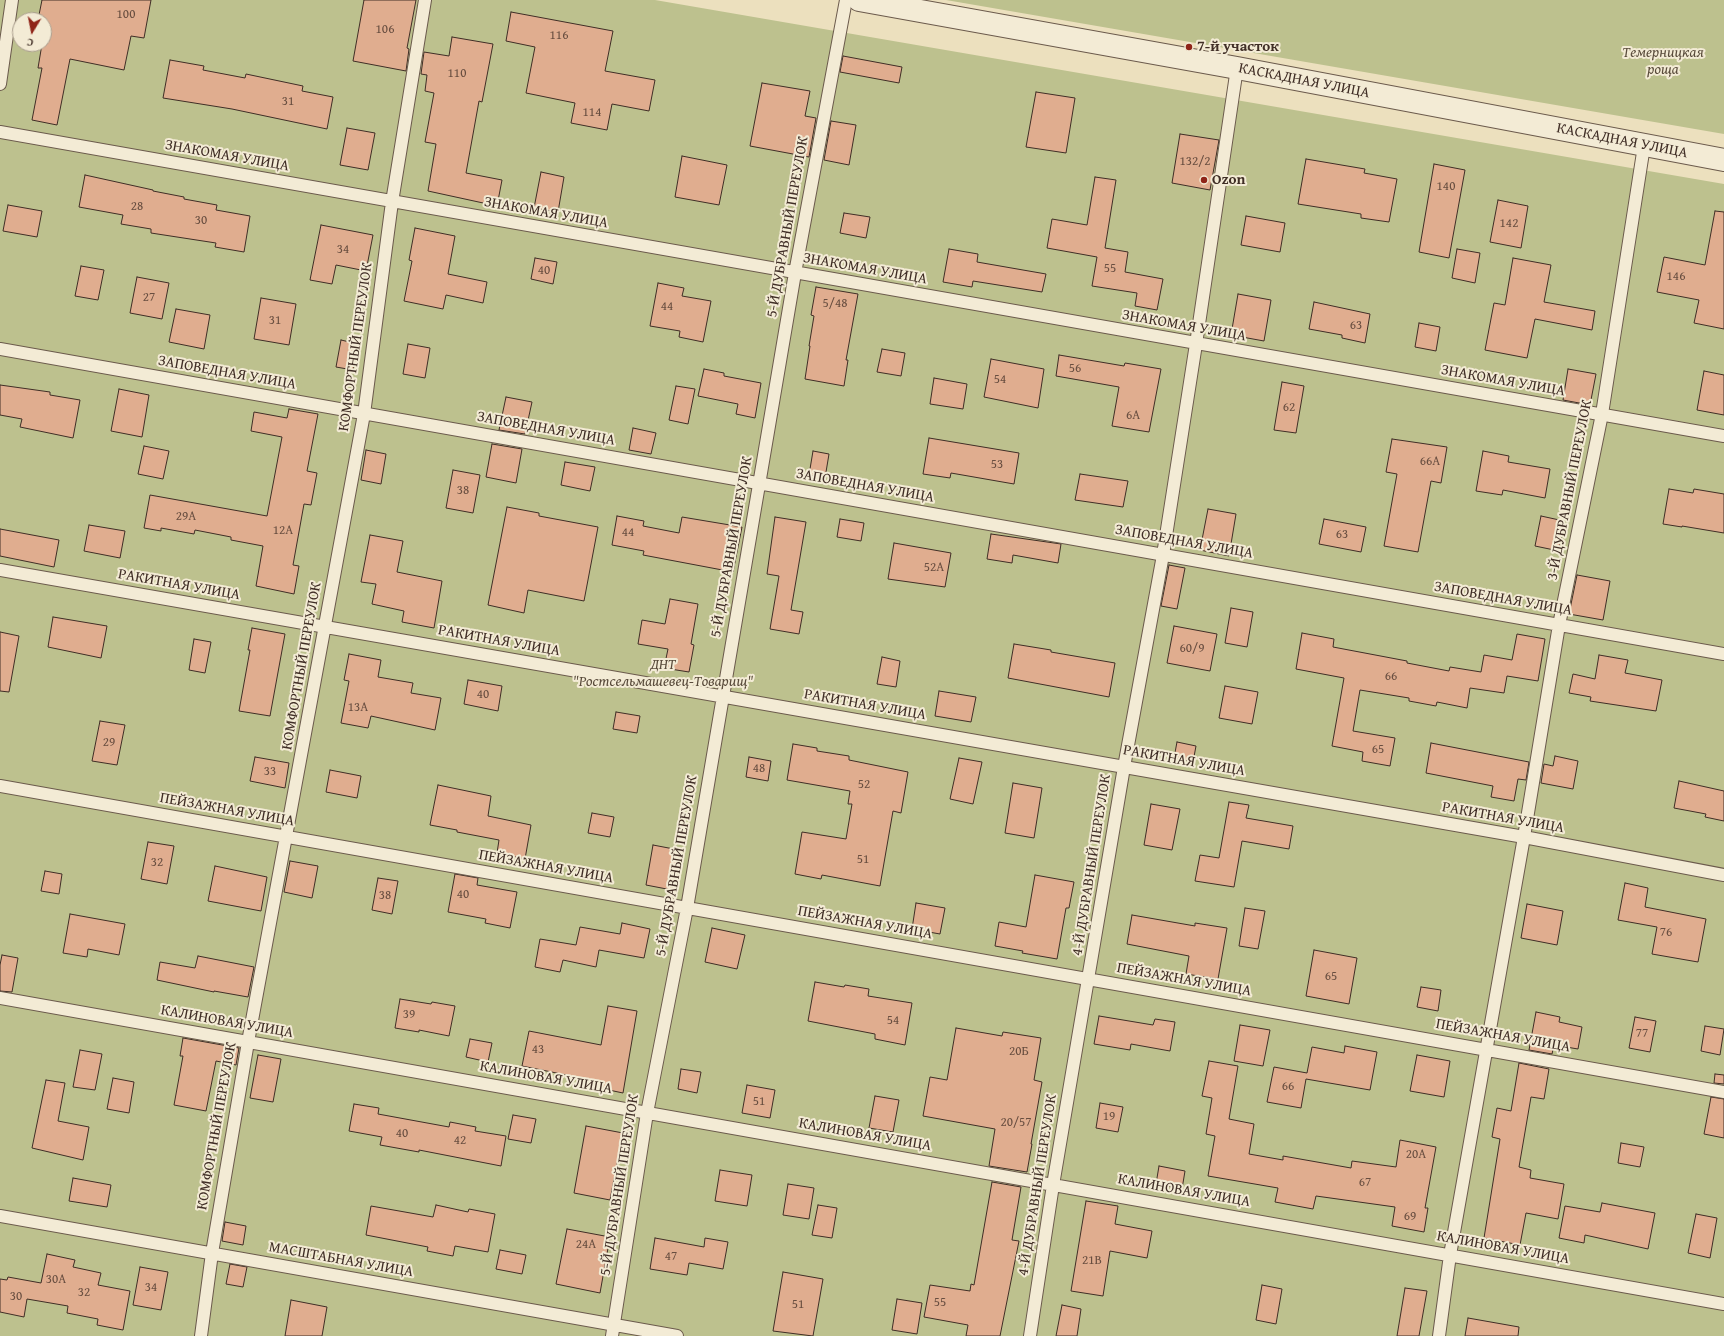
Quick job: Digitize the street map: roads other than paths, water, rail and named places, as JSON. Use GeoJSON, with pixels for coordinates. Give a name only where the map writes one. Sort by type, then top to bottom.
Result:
{"type":"FeatureCollection","features":[{"type":"Feature","properties":{"kind":"street","name":"КАСКАДНАЯ УЛИЦА"},"geometry":{"type":"LineString","coordinates":[[859,0],[1237,68],[1724,160]]}},
{"type":"Feature","properties":{"kind":"lane"},"geometry":{"type":"LineString","coordinates":[[0,84],[12,0]]}},
{"type":"Feature","properties":{"kind":"lane","name":"КОМФОРТНЫЙ ПЕРЕУЛОК"},"geometry":{"type":"LineString","coordinates":[[201,1336],[212,1253],[248,1042],[364,414],[392,202],[425,0]]}},
{"type":"Feature","properties":{"kind":"lane","name":"5-Й ДУБРАВНЫЙ ПЕРЕУЛОК"},"geometry":{"type":"LineString","coordinates":[[613,1330],[647,1113],[687,908],[795,273],[846,0]]}},
{"type":"Feature","properties":{"kind":"lane","name":"4-Й ДУБРАВНЫЙ ПЕРЕУЛОК"},"geometry":{"type":"LineString","coordinates":[[1030,1336],[1053,1185],[1124,767],[1163,555],[1237,68]]}},
{"type":"Feature","properties":{"kind":"lane","name":"ЗНАКОМАЯ УЛИЦА"},"geometry":{"type":"LineString","coordinates":[[0,132],[1724,436]]}},
{"type":"Feature","properties":{"kind":"lane","name":"3-Й ДУБРАВНЫЙ ПЕРЕУЛОК"},"geometry":{"type":"LineString","coordinates":[[1438,1336],[1450,1255],[1485,1049],[1524,837],[1559,625],[1602,414],[1644,146]]}},
{"type":"Feature","properties":{"kind":"lane","name":"ЗАПОВЕДНАЯ УЛИЦА"},"geometry":{"type":"LineString","coordinates":[[0,349],[1724,654]]}},
{"type":"Feature","properties":{"kind":"lane","name":"РАКИТНАЯ УЛИЦА"},"geometry":{"type":"LineString","coordinates":[[0,570],[1524,837],[1724,875]]}},
{"type":"Feature","properties":{"kind":"lane","name":"ПЕЙЗАЖНАЯ УЛИЦА"},"geometry":{"type":"LineString","coordinates":[[0,786],[1724,1092]]}},
{"type":"Feature","properties":{"kind":"lane","name":"КАЛИНОВАЯ УЛИЦА"},"geometry":{"type":"LineString","coordinates":[[0,998],[1724,1304]]}},
{"type":"Feature","properties":{"kind":"lane","name":"МАСШТАБНАЯ УЛИЦА"},"geometry":{"type":"LineString","coordinates":[[0,1216],[212,1253],[613,1330],[677,1336]]}},
{"type":"Feature","properties":{"kind":"place","name":"7-й участок"},"geometry":{"type":"Point","coordinates":[1189,47]}},
{"type":"Feature","properties":{"kind":"place","name":"Ozon"},"geometry":{"type":"Point","coordinates":[1204,180]}},
{"type":"Feature","properties":{"kind":"park label","name":"Темерницкая роща"},"geometry":{"type":"Point","coordinates":[1663,62]}},
{"type":"Feature","properties":{"kind":"park label","name":"ДНТ \"Ростсельмашевец-Товарищ\""},"geometry":{"type":"Point","coordinates":[663,674]}}]}
